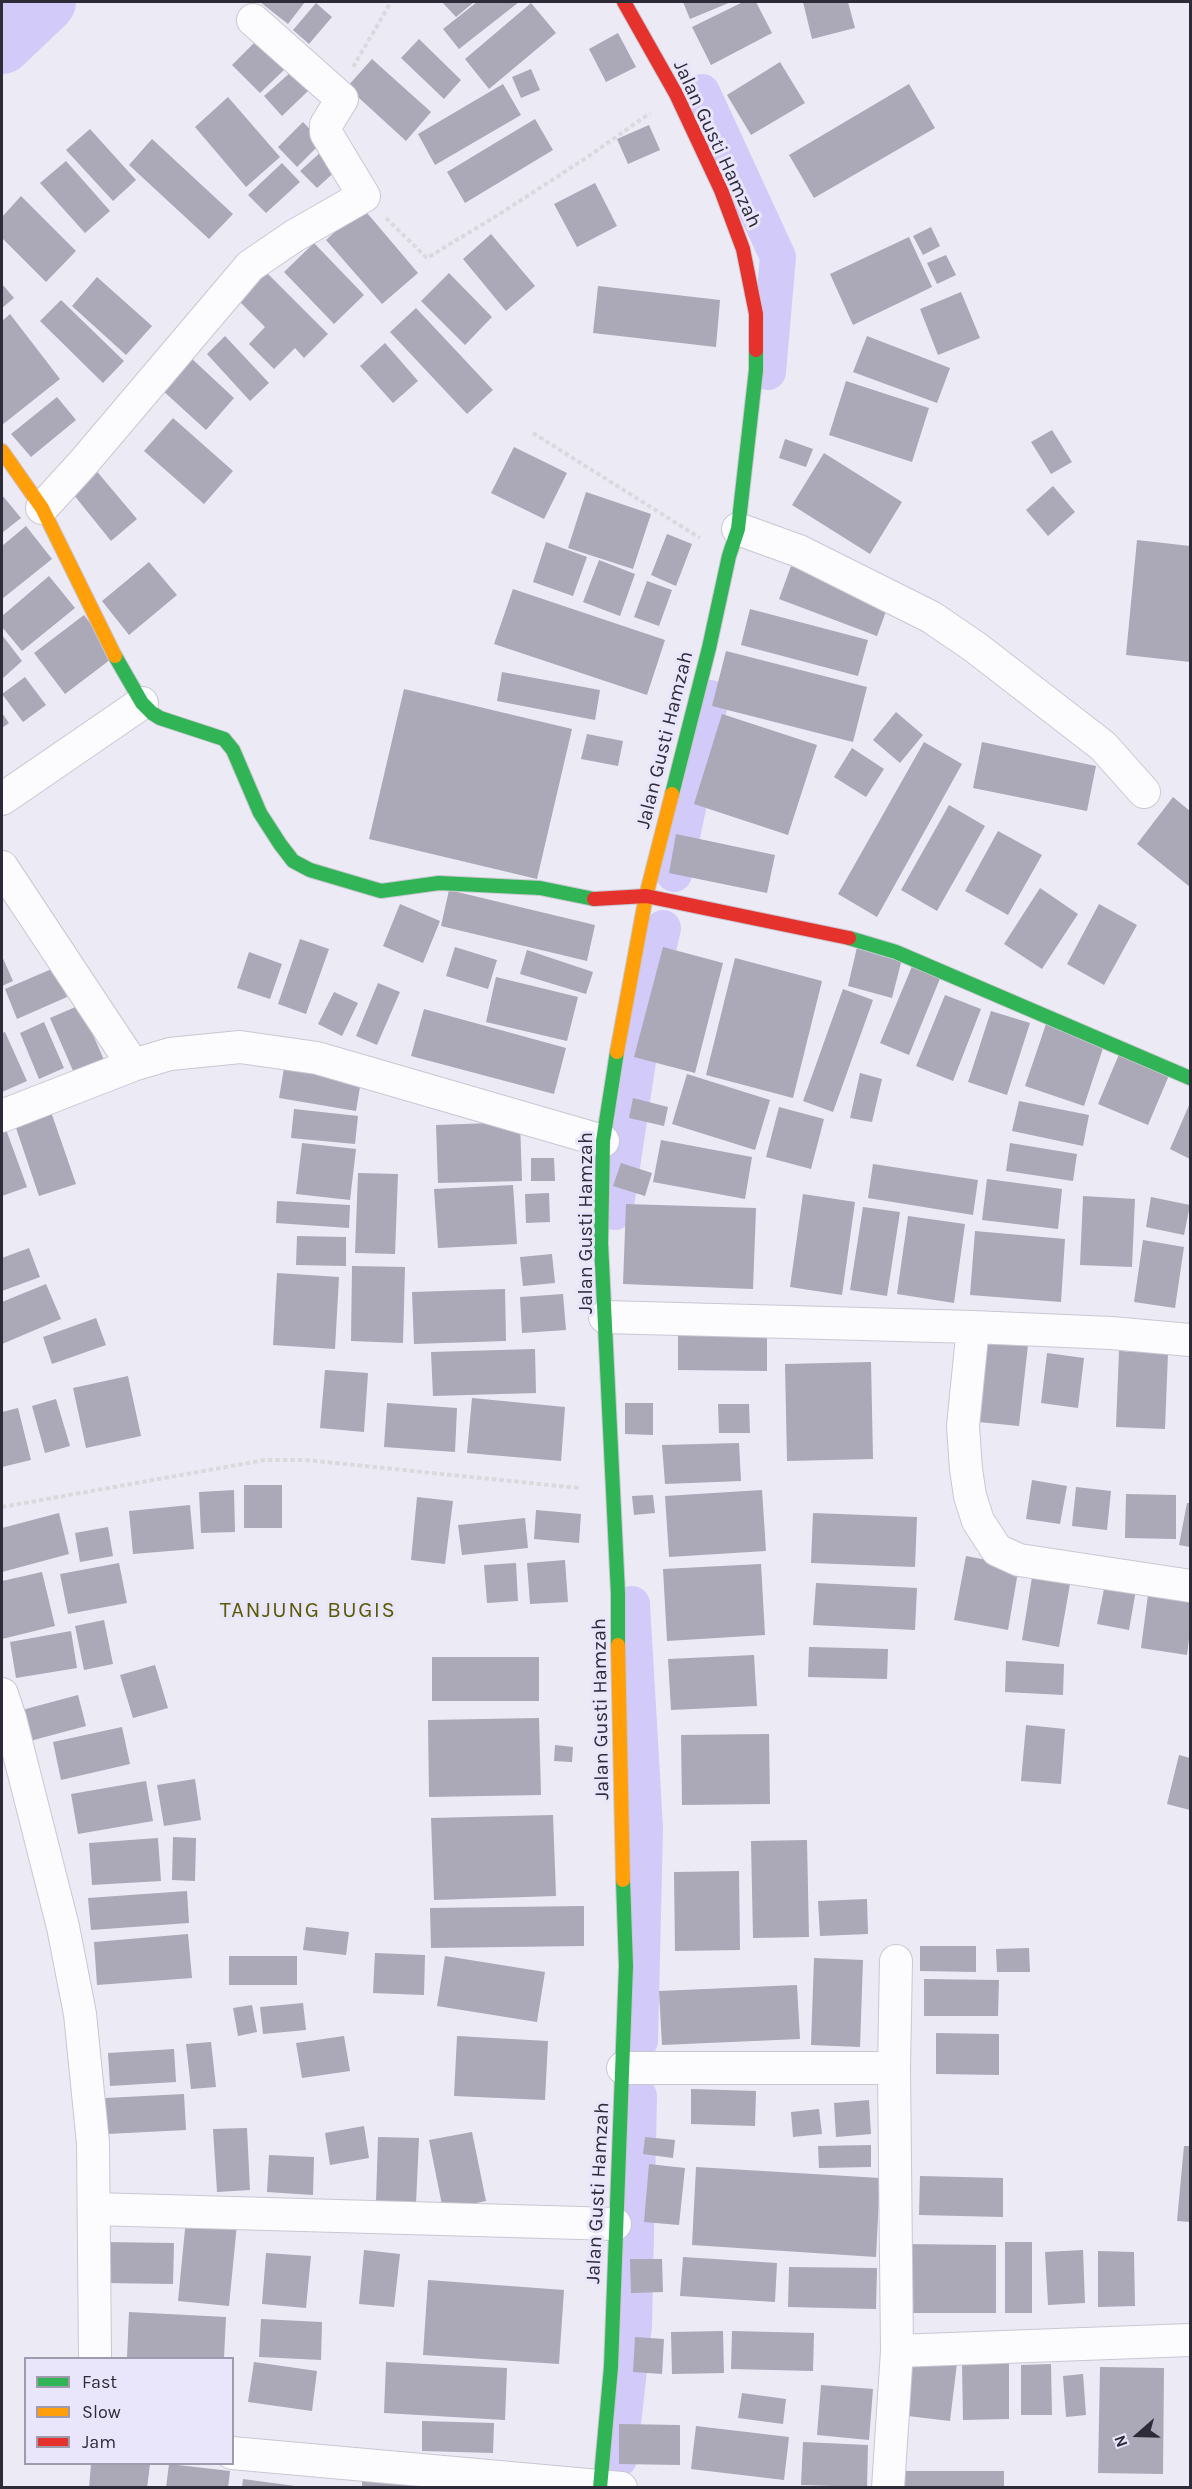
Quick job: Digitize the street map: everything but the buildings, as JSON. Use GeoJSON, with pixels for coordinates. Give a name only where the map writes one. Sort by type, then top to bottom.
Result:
{"type":"FeatureCollection","features":[{"type":"Feature","properties":{"kind":"street","name":"Jalan Gusti Hamzah"},"geometry":{"type":"LineString","coordinates":[[607,2486],[615,2223],[627,1966],[618,1701],[618,1594],[601,1243],[603,1141],[620,1033],[646,896],[709,648],[733,543],[756,370],[756,314],[743,249],[722,190],[676,94],[624,2]]}},
{"type":"Feature","properties":{"kind":"street"},"geometry":{"type":"LineString","coordinates":[[42,507],[84,462],[250,266],[294,236],[364,196],[326,133],[326,125],[342,99],[253,20]]}},
{"type":"Feature","properties":{"kind":"street"},"geometry":{"type":"LineString","coordinates":[[2,451],[42,507],[113,652],[142,703],[160,718],[224,739],[233,750],[260,813],[280,844],[293,861],[310,870],[381,891],[439,883],[540,888],[599,900],[646,896],[852,938],[896,951],[1191,1078]]}},
{"type":"Feature","properties":{"kind":"street"},"geometry":{"type":"LineString","coordinates":[[733,543],[799,551],[931,617],[975,646],[1103,746],[1144,792]]}},
{"type":"Feature","properties":{"kind":"street"},"geometry":{"type":"LineString","coordinates":[[2,799],[142,703]]}},
{"type":"Feature","properties":{"kind":"street"},"geometry":{"type":"LineString","coordinates":[[2,867],[11,900],[133,1065]]}},
{"type":"Feature","properties":{"kind":"street"},"geometry":{"type":"LineString","coordinates":[[2,1116],[133,1065],[170,1054],[240,1047],[317,1058],[603,1141]]}},
{"type":"Feature","properties":{"kind":"street"},"geometry":{"type":"LineString","coordinates":[[604,1317],[973,1327],[1111,1333],[1191,1340]]}},
{"type":"Feature","properties":{"kind":"street"},"geometry":{"type":"LineString","coordinates":[[973,1327],[963,1426],[966,1469],[970,1496],[978,1521],[997,1550],[1019,1560],[1191,1586]]}},
{"type":"Feature","properties":{"kind":"street"},"geometry":{"type":"LineString","coordinates":[[2,1694],[63,1927],[80,2014],[93,2143],[95,2357]]}},
{"type":"Feature","properties":{"kind":"street"},"geometry":{"type":"LineString","coordinates":[[888,2487],[897,2351],[894,2067],[896,1960]]}},
{"type":"Feature","properties":{"kind":"street"},"geometry":{"type":"LineString","coordinates":[[624,2068],[894,2067]]}},
{"type":"Feature","properties":{"kind":"street"},"geometry":{"type":"LineString","coordinates":[[94,2209],[615,2223]]}},
{"type":"Feature","properties":{"kind":"street"},"geometry":{"type":"LineString","coordinates":[[897,2351],[1191,2340]]}},
{"type":"Feature","properties":{"kind":"street"},"geometry":{"type":"LineString","coordinates":[[234,2453],[607,2486]]}},
{"type":"Feature","properties":{"kind":"path"},"geometry":{"type":"LineString","coordinates":[[342,99],[344,82],[391,2]]}},
{"type":"Feature","properties":{"kind":"path"},"geometry":{"type":"LineString","coordinates":[[364,196],[427,258],[498,216],[589,156],[676,94]]}},
{"type":"Feature","properties":{"kind":"path"},"geometry":{"type":"LineString","coordinates":[[533,433],[733,543]]}},
{"type":"Feature","properties":{"kind":"path"},"geometry":{"type":"LineString","coordinates":[[2,1506],[265,1460],[306,1460],[612,1492]]}},
{"type":"Feature","properties":{"kind":"waterway"},"geometry":{"type":"LineString","coordinates":[[2,44],[46,2]]}},
{"type":"Feature","properties":{"kind":"waterway"},"geometry":{"type":"LineString","coordinates":[[702,92],[778,257],[768,372]]}},
{"type":"Feature","properties":{"kind":"waterway"},"geometry":{"type":"LineString","coordinates":[[674,874],[711,698]]}},
{"type":"Feature","properties":{"kind":"waterway"},"geometry":{"type":"LineString","coordinates":[[615,1212],[649,989],[663,928]]}},
{"type":"Feature","properties":{"kind":"waterway"},"geometry":{"type":"LineString","coordinates":[[632,1604],[645,1828],[640,2041]]}},
{"type":"Feature","properties":{"kind":"waterway"},"geometry":{"type":"LineString","coordinates":[[619,2459],[634,2326],[639,2096]]}},
{"type":"Feature","properties":{"kind":"traffic: fast"},"geometry":{"type":"LineString","coordinates":[[672,794],[709,648],[729,556],[738,529],[756,370],[756,350]]}},
{"type":"Feature","properties":{"kind":"traffic: fast"},"geometry":{"type":"LineString","coordinates":[[115,656],[142,703],[152,713],[160,718],[224,739],[233,750],[260,813],[280,844],[293,861],[310,870],[381,891],[439,883],[540,888],[594,899]]}},
{"type":"Feature","properties":{"kind":"traffic: fast"},"geometry":{"type":"LineString","coordinates":[[849,938],[896,952],[1190,1078]]}},
{"type":"Feature","properties":{"kind":"traffic: fast"},"geometry":{"type":"LineString","coordinates":[[617,1052],[603,1141],[601,1243],[618,1594],[618,1645]]}},
{"type":"Feature","properties":{"kind":"traffic: fast"},"geometry":{"type":"LineString","coordinates":[[600,2488],[611,2367],[626,1966],[623,1880]]}},
{"type":"Feature","properties":{"kind":"traffic: slow"},"geometry":{"type":"LineString","coordinates":[[2,451],[42,508],[115,656]]}},
{"type":"Feature","properties":{"kind":"traffic: slow"},"geometry":{"type":"LineString","coordinates":[[617,1052],[646,896],[672,794]]}},
{"type":"Feature","properties":{"kind":"traffic: slow"},"geometry":{"type":"LineString","coordinates":[[618,1645],[623,1880]]}},
{"type":"Feature","properties":{"kind":"traffic: jam"},"geometry":{"type":"LineString","coordinates":[[624,2],[676,94],[721,190],[743,249],[756,314],[756,350]]}},
{"type":"Feature","properties":{"kind":"traffic: jam"},"geometry":{"type":"LineString","coordinates":[[594,899],[646,896],[849,938]]}},
{"type":"Feature","properties":{"kind":"district","name":"TANJUNG BUGIS"},"geometry":{"type":"Point","coordinates":[308,1611]}}]}
